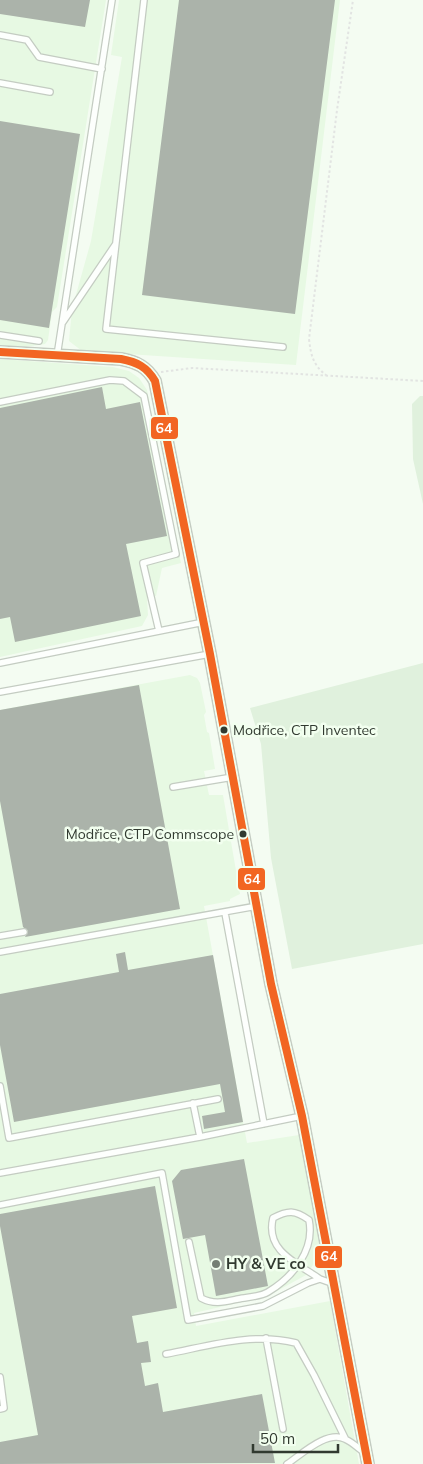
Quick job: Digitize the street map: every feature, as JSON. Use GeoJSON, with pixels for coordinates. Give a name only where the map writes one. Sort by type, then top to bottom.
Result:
{"type":"FeatureCollection","features":[{"type":"Feature","properties":{"kind":"street"},"geometry":{"type":"LineString","coordinates":[[0,352],[121,359],[135,362],[151,375],[155,381],[204,622],[271,984],[302,1116],[367,1459]]}},
{"type":"Feature","properties":{"kind":"lane"},"geometry":{"type":"LineString","coordinates":[[57,356],[112,0]]}},
{"type":"Feature","properties":{"kind":"lane"},"geometry":{"type":"LineString","coordinates":[[144,0],[106,329],[283,347]]}},
{"type":"Feature","properties":{"kind":"lane"},"geometry":{"type":"LineString","coordinates":[[0,35],[27,40],[40,57],[102,69]]}},
{"type":"Feature","properties":{"kind":"lane"},"geometry":{"type":"LineString","coordinates":[[0,83],[50,92]]}},
{"type":"Feature","properties":{"kind":"lane"},"geometry":{"type":"LineString","coordinates":[[62,324],[116,243]]}},
{"type":"Feature","properties":{"kind":"lane"},"geometry":{"type":"LineString","coordinates":[[0,335],[39,341]]}},
{"type":"Feature","properties":{"kind":"lane"},"geometry":{"type":"LineString","coordinates":[[0,402],[110,380],[124,381],[144,396],[176,554],[143,563],[159,631]]}},
{"type":"Feature","properties":{"kind":"lane"},"geometry":{"type":"LineString","coordinates":[[0,663],[204,622]]}},
{"type":"Feature","properties":{"kind":"lane"},"geometry":{"type":"LineString","coordinates":[[0,692],[210,654]]}},
{"type":"Feature","properties":{"kind":"lane"},"geometry":{"type":"LineString","coordinates":[[173,787],[233,776]]}},
{"type":"Feature","properties":{"kind":"lane"},"geometry":{"type":"LineString","coordinates":[[0,952],[257,906]]}},
{"type":"Feature","properties":{"kind":"lane"},"geometry":{"type":"LineString","coordinates":[[225,913],[264,1124]]}},
{"type":"Feature","properties":{"kind":"lane"},"geometry":{"type":"LineString","coordinates":[[0,936],[24,932]]}},
{"type":"Feature","properties":{"kind":"lane"},"geometry":{"type":"LineString","coordinates":[[0,1086],[9,1138],[218,1099]]}},
{"type":"Feature","properties":{"kind":"lane"},"geometry":{"type":"LineString","coordinates":[[193,1103],[200,1137]]}},
{"type":"Feature","properties":{"kind":"lane"},"geometry":{"type":"LineString","coordinates":[[0,1174],[302,1116]]}},
{"type":"Feature","properties":{"kind":"lane"},"geometry":{"type":"LineString","coordinates":[[0,1205],[162,1174],[188,1320],[263,1306],[308,1282],[320,1279]]}},
{"type":"Feature","properties":{"kind":"lane"},"geometry":{"type":"LineString","coordinates":[[189,1242],[201,1298],[210,1303],[267,1293],[300,1265],[311,1230],[309,1220],[299,1212],[287,1211],[273,1218],[270,1230],[273,1242],[282,1252],[300,1265],[320,1279],[335,1284]]}},
{"type":"Feature","properties":{"kind":"lane"},"geometry":{"type":"LineString","coordinates":[[166,1354],[266,1338],[296,1343],[314,1375],[344,1438],[367,1459]]}},
{"type":"Feature","properties":{"kind":"lane"},"geometry":{"type":"LineString","coordinates":[[266,1338],[283,1430]]}},
{"type":"Feature","properties":{"kind":"lane"},"geometry":{"type":"LineString","coordinates":[[0,1377],[4,1408],[0,1409]]}},
{"type":"Feature","properties":{"kind":"lane"},"geometry":{"type":"LineString","coordinates":[[287,1464],[323,1441],[334,1437],[344,1438]]}},
{"type":"Feature","properties":{"kind":"path"},"geometry":{"type":"LineString","coordinates":[[327,376],[318,369],[312,359],[309,339],[337,110],[353,0]]}},
{"type":"Feature","properties":{"kind":"path"},"geometry":{"type":"LineString","coordinates":[[151,375],[170,370],[192,368],[423,381]]}},
{"type":"Feature","properties":{"kind":"shaded area"},"geometry":{"type":"Polygon","coordinates":[[[0,0],[106,0],[57,307],[52,312],[48,340],[45,344],[24,347],[0,346],[0,0]]]}},
{"type":"Feature","properties":{"kind":"shaded area"},"geometry":{"type":"Polygon","coordinates":[[[119,0],[340,0],[296,365],[82,351],[69,341],[72,309],[91,241],[122,57],[111,55],[119,0]]]}},
{"type":"Feature","properties":{"kind":"shaded area"},"geometry":{"type":"Polygon","coordinates":[[[0,359],[113,367],[129,371],[139,378],[147,390],[181,563],[162,568],[156,596],[147,598],[148,615],[142,626],[0,657],[0,359]]]}},
{"type":"Feature","properties":{"kind":"shaded area"},"geometry":{"type":"Polygon","coordinates":[[[420,396],[423,396],[423,504],[413,459],[412,404],[420,396]]]}},
{"type":"Feature","properties":{"kind":"shaded area"},"geometry":{"type":"Polygon","coordinates":[[[423,663],[423,944],[292,969],[271,858],[261,744],[250,708],[423,663]]]}},
{"type":"Feature","properties":{"kind":"shaded area"},"geometry":{"type":"Polygon","coordinates":[[[190,675],[197,678],[200,683],[206,712],[204,715],[215,769],[204,771],[209,795],[223,795],[240,894],[230,899],[230,901],[204,906],[247,1143],[299,1135],[322,1252],[306,1275],[268,1296],[194,1313],[196,1326],[330,1301],[359,1464],[0,1464],[0,710],[190,675]]]}},
{"type":"Feature","properties":{"kind":"building"},"geometry":{"type":"Polygon","coordinates":[[[0,0],[90,0],[85,27],[0,14],[0,0]]]}},
{"type":"Feature","properties":{"kind":"building"},"geometry":{"type":"Polygon","coordinates":[[[179,0],[335,0],[295,314],[142,295],[179,0]]]}},
{"type":"Feature","properties":{"kind":"building"},"geometry":{"type":"Polygon","coordinates":[[[0,121],[80,134],[49,328],[0,320],[0,121]]]}},
{"type":"Feature","properties":{"kind":"building"},"geometry":{"type":"Polygon","coordinates":[[[102,387],[106,409],[140,402],[167,536],[126,544],[141,616],[15,642],[10,617],[0,619],[0,408],[102,387]]]}},
{"type":"Feature","properties":{"kind":"building"},"geometry":{"type":"Polygon","coordinates":[[[139,685],[180,909],[25,937],[28,931],[23,927],[0,801],[0,710],[139,685]]]}},
{"type":"Feature","properties":{"kind":"building"},"geometry":{"type":"Polygon","coordinates":[[[125,952],[128,970],[213,955],[243,1122],[204,1129],[202,1116],[225,1112],[220,1084],[14,1122],[0,1045],[0,994],[119,972],[116,954],[125,952]]]}},
{"type":"Feature","properties":{"kind":"building"},"geometry":{"type":"Polygon","coordinates":[[[244,1159],[268,1286],[216,1296],[205,1235],[183,1239],[172,1181],[181,1170],[244,1159]]]}},
{"type":"Feature","properties":{"kind":"building"},"geometry":{"type":"Polygon","coordinates":[[[155,1186],[177,1308],[132,1316],[137,1343],[148,1341],[151,1362],[141,1363],[145,1386],[158,1383],[163,1412],[262,1394],[275,1463],[0,1464],[0,1442],[38,1435],[0,1226],[0,1214],[155,1186]]]}},
{"type":"Feature","properties":{"kind":"transit line","name":"64"},"geometry":{"type":"LineString","coordinates":[[0,352],[121,359],[141,366],[149,372],[155,381],[210,654],[271,984],[302,1116],[368,1464]]}},
{"type":"Feature","properties":{"kind":"place","name":"Modřice, CTP Inventec"},"geometry":{"type":"Point","coordinates":[224,730]}},
{"type":"Feature","properties":{"kind":"place","name":"Modřice, CTP Commscope"},"geometry":{"type":"Point","coordinates":[243,834]}},
{"type":"Feature","properties":{"kind":"place","name":"HY & VE co"},"geometry":{"type":"Point","coordinates":[216,1264]}}]}
